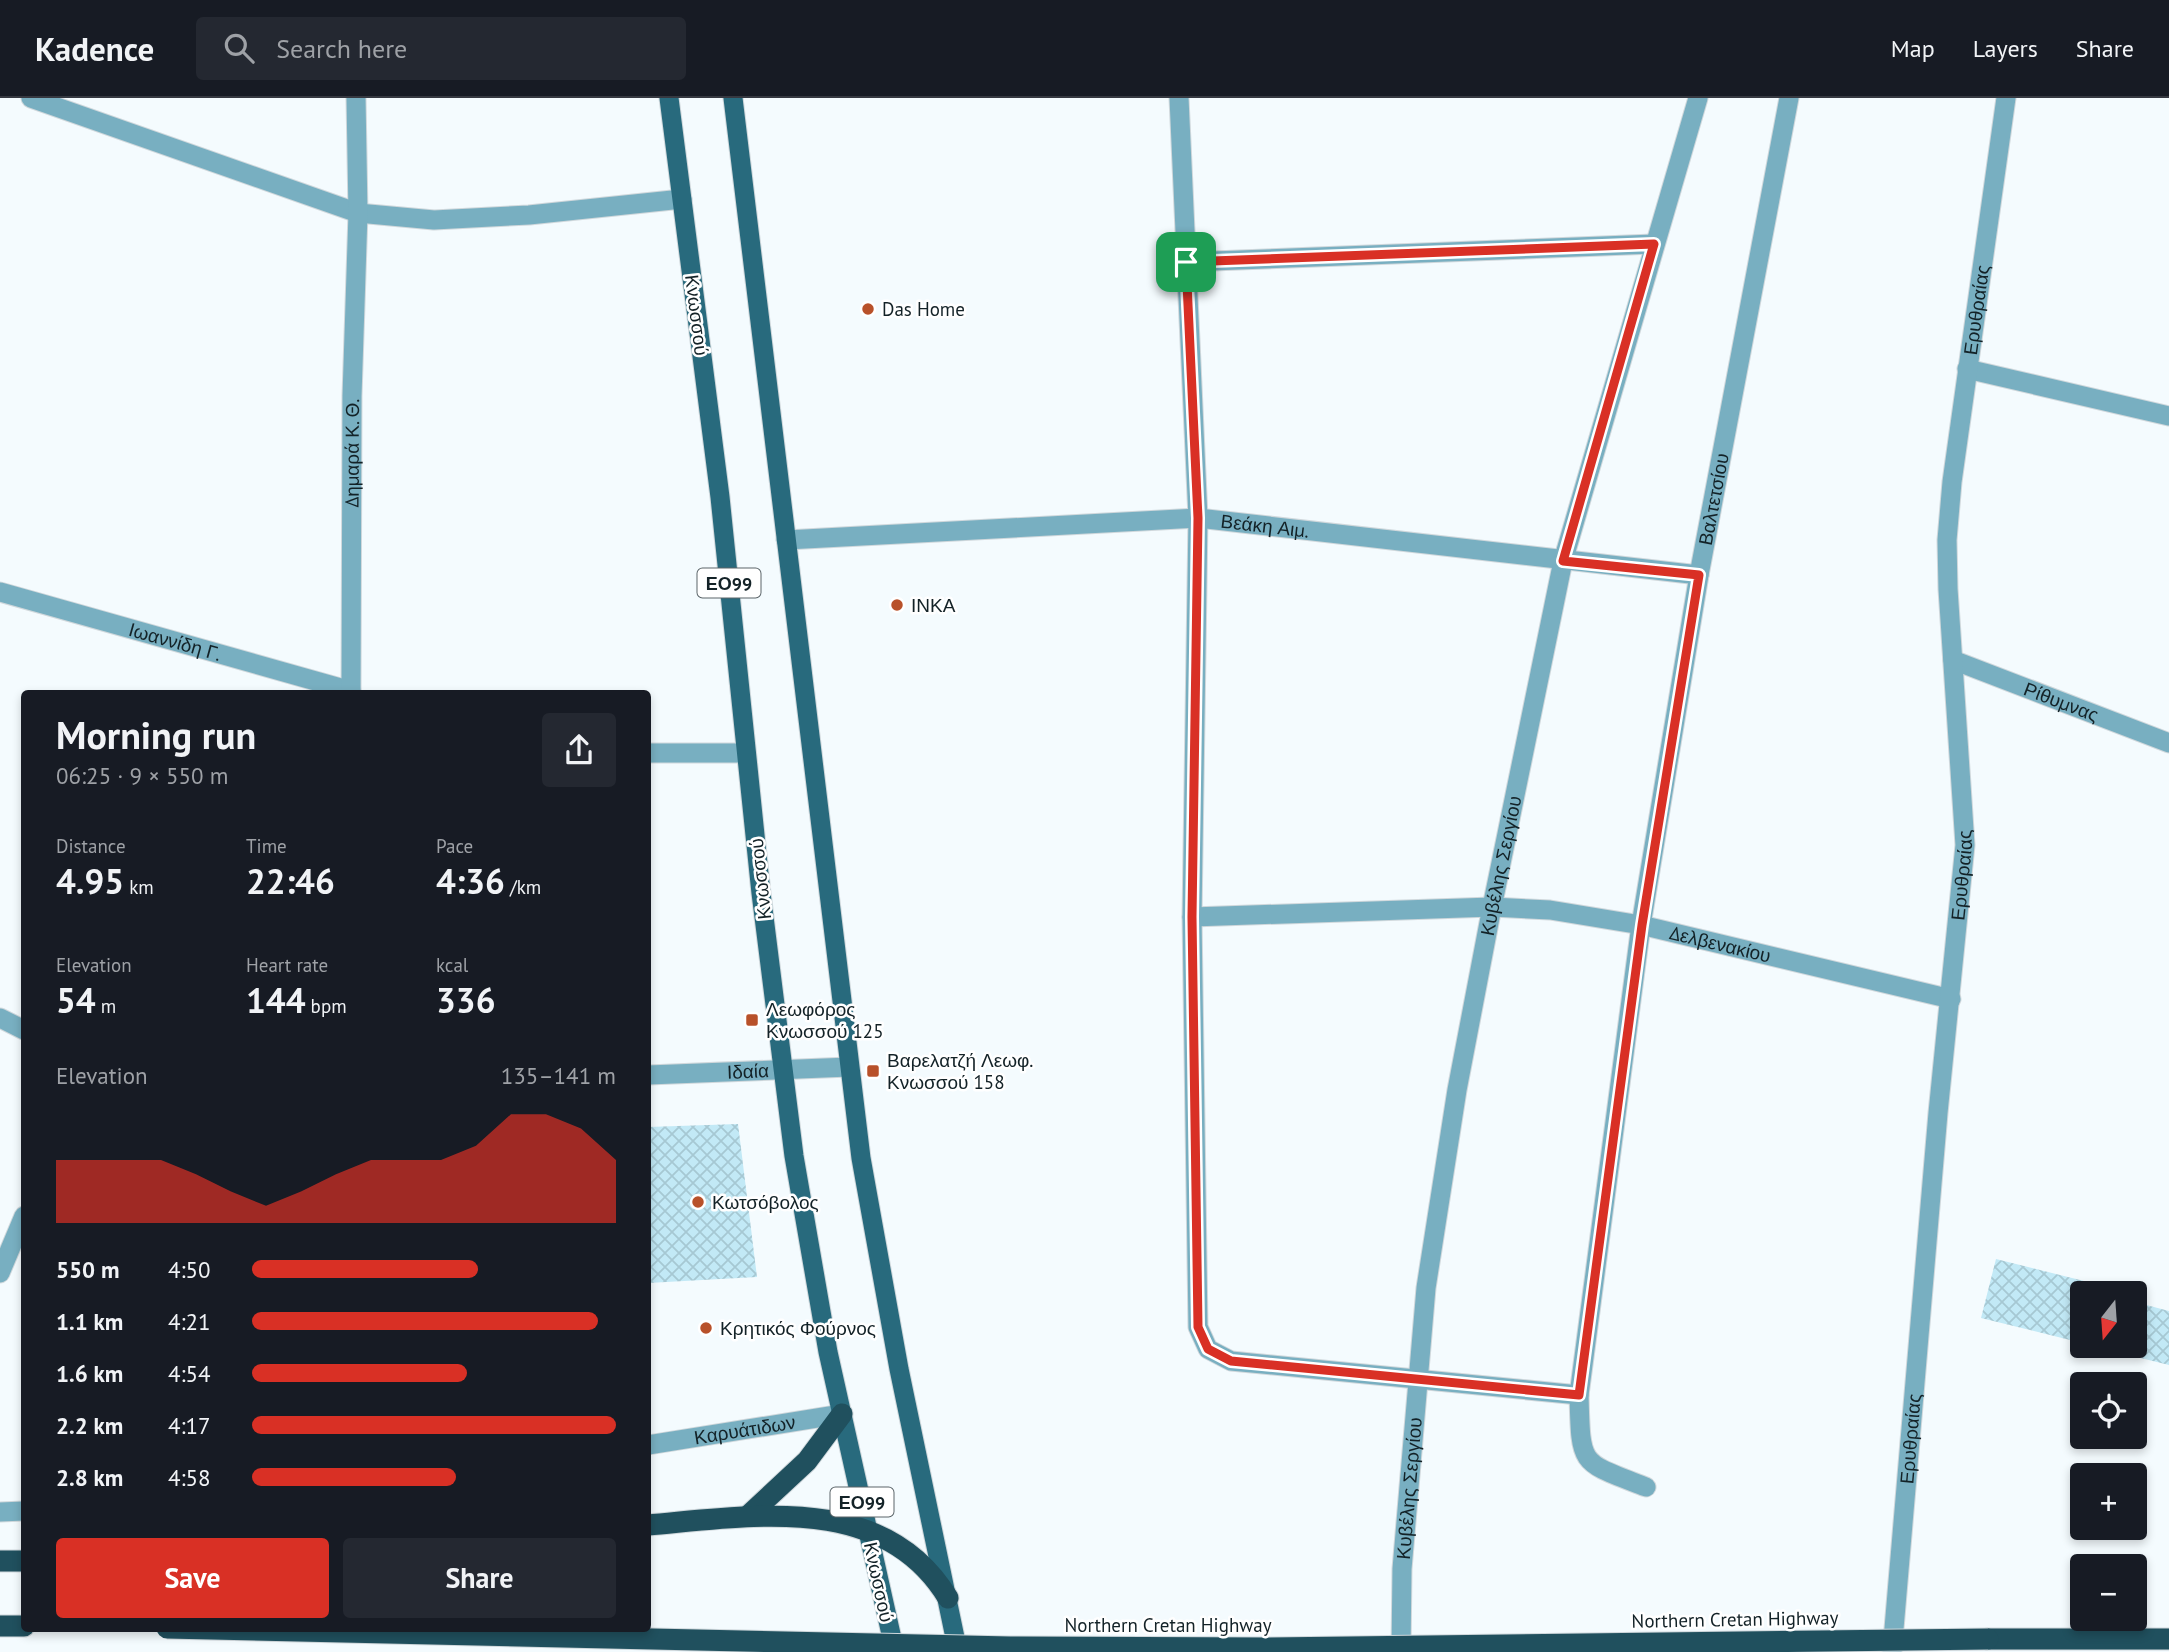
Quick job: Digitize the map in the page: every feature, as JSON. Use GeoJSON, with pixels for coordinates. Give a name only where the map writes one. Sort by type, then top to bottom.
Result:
{"type":"FeatureCollection","features":[{"type":"Feature","properties":{"kind":"highway"},"geometry":{"type":"LineString","coordinates":[[748,1516],[807,1461],[842,1414]]}},
{"type":"Feature","properties":{"kind":"highway"},"geometry":{"type":"LineString","coordinates":[[651,1525],[748,1516],[833,1520],[868,1529],[904,1548],[932,1572],[948,1598]]}},
{"type":"Feature","properties":{"kind":"highway"},"geometry":{"type":"LineString","coordinates":[[0,1561],[21,1561]]}},
{"type":"Feature","properties":{"kind":"highway"},"geometry":{"type":"LineString","coordinates":[[0,1626],[21,1626]]}},
{"type":"Feature","properties":{"kind":"highway","name":"Northern Cretan Highway"},"geometry":{"type":"LineString","coordinates":[[344,1632],[1010,1647],[1268,1648],[2169,1639]]}},
{"type":"Feature","properties":{"kind":"main road","name":"Κνωσσού"},"geometry":{"type":"LineString","coordinates":[[669,98],[720,496],[781,1069],[807,1238],[842,1414],[895,1652]]}},
{"type":"Feature","properties":{"kind":"main road","name":"ΕΟ99"},"geometry":{"type":"LineString","coordinates":[[733,98],[849,1067],[875,1241],[958,1652]]}},
{"type":"Feature","properties":{"kind":"street"},"geometry":{"type":"LineString","coordinates":[[31,98],[358,213],[434,220],[682,199]]}},
{"type":"Feature","properties":{"kind":"street","name":"Δημαρά Κ. Θ."},"geometry":{"type":"LineString","coordinates":[[351,690],[352,397],[358,213],[356,98]]}},
{"type":"Feature","properties":{"kind":"street"},"geometry":{"type":"LineString","coordinates":[[1179,98],[1198,518],[1192,917],[1198,1327],[1208,1349],[1231,1361],[1579,1395]]}},
{"type":"Feature","properties":{"kind":"street","name":"Κυβέλης Σεργίου"},"geometry":{"type":"LineString","coordinates":[[1401,1652],[1402,1569],[1416,1380],[1440,1191],[1492,907],[1563,561],[1698,98]]}},
{"type":"Feature","properties":{"kind":"street","name":"Βαλτετσίου"},"geometry":{"type":"LineString","coordinates":[[1646,1487],[1589,1462],[1580,1446],[1579,1395],[1642,925],[1699,575],[1789,98]]}},
{"type":"Feature","properties":{"kind":"street","name":"Ερυθραίας"},"geometry":{"type":"LineString","coordinates":[[1892,1652],[1937,1126],[1965,845],[1947,540],[1967,369],[2006,98]]}},
{"type":"Feature","properties":{"kind":"street"},"geometry":{"type":"LineString","coordinates":[[1186,262],[1654,244]]}},
{"type":"Feature","properties":{"kind":"street"},"geometry":{"type":"LineString","coordinates":[[1967,369],[2169,416]]}},
{"type":"Feature","properties":{"kind":"street","name":"Βεάκη Αιμ."},"geometry":{"type":"LineString","coordinates":[[786,540],[1198,518],[1699,575]]}},
{"type":"Feature","properties":{"kind":"street","name":"Ιωαννίδη Γ."},"geometry":{"type":"LineString","coordinates":[[0,592],[344,690]]}},
{"type":"Feature","properties":{"kind":"street","name":"Ρίθυμνας"},"geometry":{"type":"LineString","coordinates":[[1953,660],[2169,743]]}},
{"type":"Feature","properties":{"kind":"street"},"geometry":{"type":"LineString","coordinates":[[651,752],[746,753]]}},
{"type":"Feature","properties":{"kind":"street","name":"Δελβενακίου"},"geometry":{"type":"LineString","coordinates":[[1192,917],[1492,907],[1550,910],[1642,925],[1951,999]]}},
{"type":"Feature","properties":{"kind":"street"},"geometry":{"type":"LineString","coordinates":[[0,1018],[21,1028]]}},
{"type":"Feature","properties":{"kind":"street","name":"Ιδαία"},"geometry":{"type":"LineString","coordinates":[[651,1075],[849,1067]]}},
{"type":"Feature","properties":{"kind":"street"},"geometry":{"type":"LineString","coordinates":[[0,1273],[21,1223]]}},
{"type":"Feature","properties":{"kind":"street","name":"Καρυάτιδων"},"geometry":{"type":"LineString","coordinates":[[651,1445],[842,1414]]}},
{"type":"Feature","properties":{"kind":"street"},"geometry":{"type":"LineString","coordinates":[[0,1513],[21,1511]]}},
{"type":"Feature","properties":{"kind":"building","name":"Κωτσόβολος"},"geometry":{"type":"Polygon","coordinates":[[[738,1124],[757,1277],[651,1283],[651,1127],[738,1124]]]}},
{"type":"Feature","properties":{"kind":"building"},"geometry":{"type":"Polygon","coordinates":[[[1996,1259],[2084,1281],[2070,1281],[2070,1340],[1981,1318],[1996,1259]]]}},
{"type":"Feature","properties":{"kind":"building"},"geometry":{"type":"Polygon","coordinates":[[[2147,1305],[2169,1311],[2169,1365],[2141,1358],[2147,1358],[2147,1305]]]}},
{"type":"Feature","properties":{"kind":"place","name":"Das Home"},"geometry":{"type":"Point","coordinates":[868,309]}},
{"type":"Feature","properties":{"kind":"place","name":"ΙΝΚΑ"},"geometry":{"type":"Point","coordinates":[897,605]}},
{"type":"Feature","properties":{"kind":"place","name":"Λεωφόρος Κνωσσού 125"},"geometry":{"type":"Point","coordinates":[752,1020]}},
{"type":"Feature","properties":{"kind":"place","name":"Βαρελατζή Λεωφ. Κνωσσού 158"},"geometry":{"type":"Point","coordinates":[873,1071]}},
{"type":"Feature","properties":{"kind":"place","name":"Κωτσόβολος"},"geometry":{"type":"Point","coordinates":[698,1202]}},
{"type":"Feature","properties":{"kind":"place","name":"Κρητικός Φούρνος"},"geometry":{"type":"Point","coordinates":[706,1328]}},
{"type":"Feature","properties":{"kind":"route"},"geometry":{"type":"LineString","coordinates":[[1654,244],[1563,561],[1699,575],[1642,925],[1579,1395],[1231,1361],[1208,1349],[1198,1327],[1192,917],[1198,518],[1186,262],[1654,244]]}}]}
